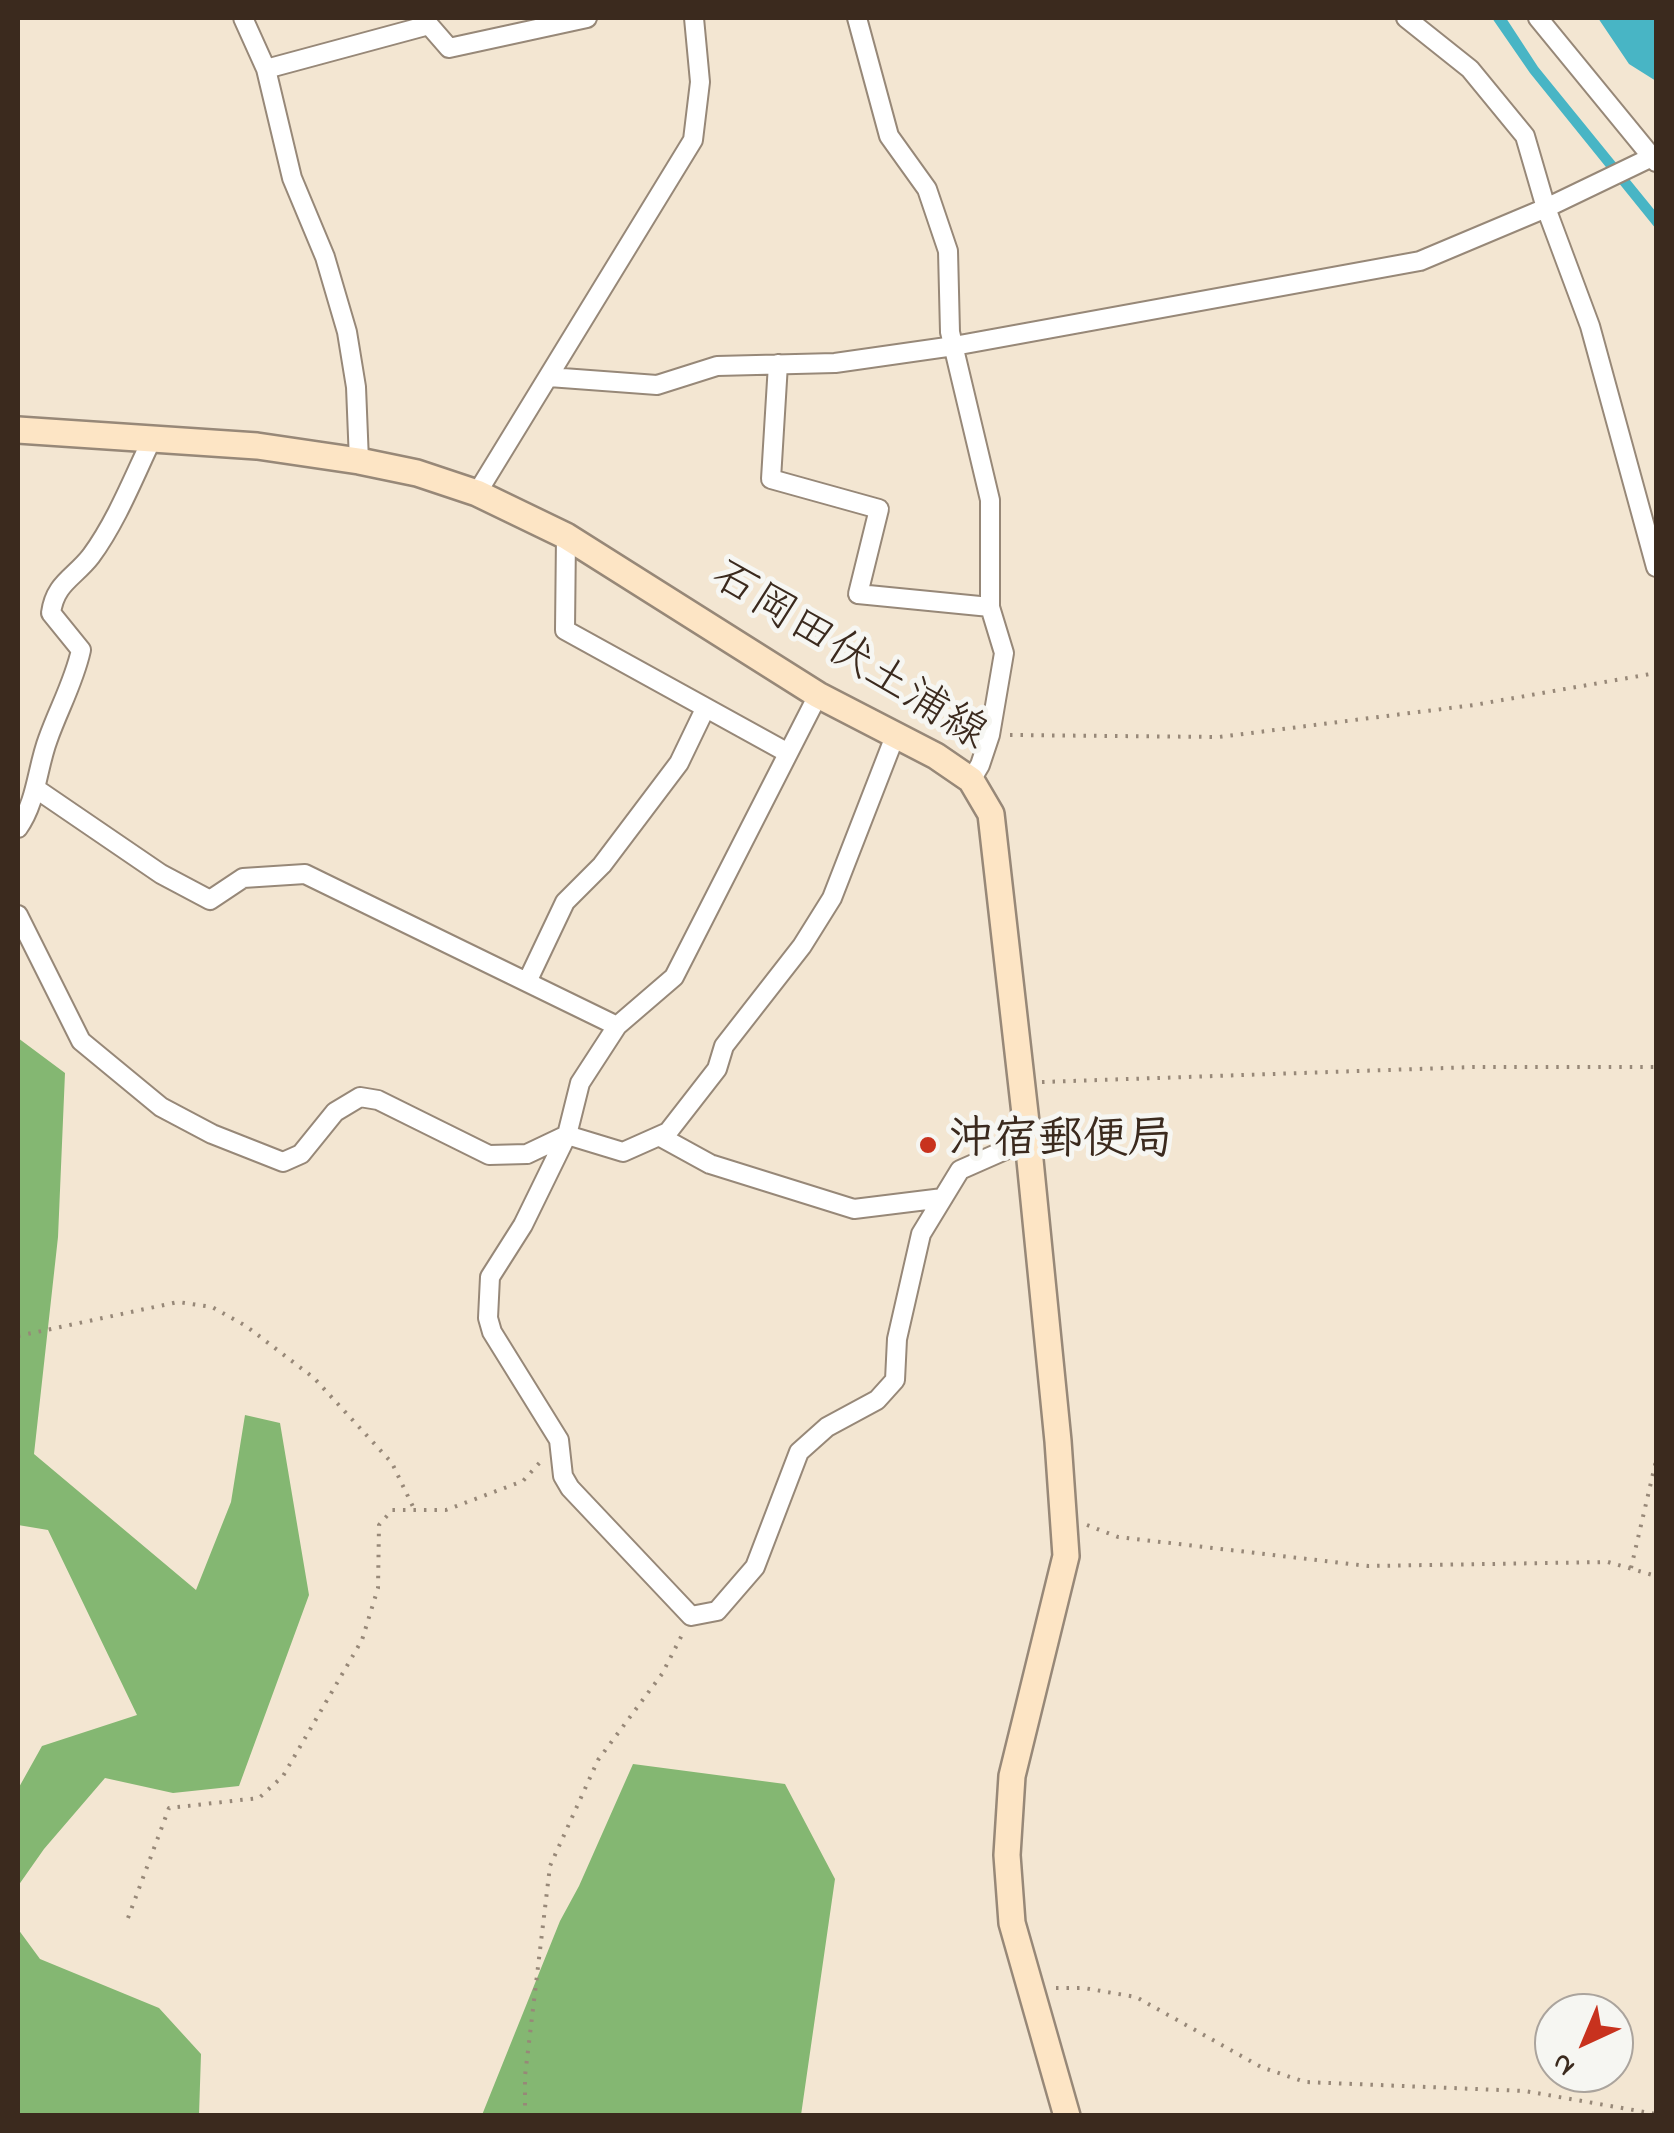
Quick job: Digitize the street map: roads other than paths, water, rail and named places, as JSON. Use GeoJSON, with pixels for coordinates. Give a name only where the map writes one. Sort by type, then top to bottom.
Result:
{"type":"FeatureCollection","features":[{"type":"Feature","properties":{"kind":"main road","name":"石岡田伏土浦線"},"geometry":{"type":"LineString","coordinates":[[18,430],[258,446],[417,473],[476,493],[566,536],[818,695],[936,756],[971,780],[991,814],[1028,1140],[1066,1556],[1012,1776],[1007,1855],[1012,1923],[1067,2116]]}},
{"type":"Feature","properties":{"kind":"street"},"geometry":{"type":"LineString","coordinates":[[242,18],[266,69],[292,178],[325,257],[347,332],[356,387],[359,461]]}},
{"type":"Feature","properties":{"kind":"street"},"geometry":{"type":"LineString","coordinates":[[266,69],[428,26],[449,48],[587,18]]}},
{"type":"Feature","properties":{"kind":"street"},"geometry":{"type":"LineString","coordinates":[[476,493],[694,140],[700,82],[694,18]]}},
{"type":"Feature","properties":{"kind":"street"},"geometry":{"type":"LineString","coordinates":[[857,18],[890,136],[927,189],[948,251],[950,332],[990,500],[990,608],[1004,653],[990,735],[971,780]]}},
{"type":"Feature","properties":{"kind":"street"},"geometry":{"type":"LineString","coordinates":[[1406,18],[1470,69],[1525,136],[1546,208],[1590,326],[1656,567]]}},
{"type":"Feature","properties":{"kind":"street"},"geometry":{"type":"LineString","coordinates":[[549,377],[657,384],[717,366],[835,363],[954,346],[1420,260],[1654,160],[1538,18]]}},
{"type":"Feature","properties":{"kind":"street"},"geometry":{"type":"LineString","coordinates":[[778,364],[771,480],[879,510],[858,594],[990,608]]}},
{"type":"Feature","properties":{"kind":"street"},"geometry":{"type":"LineString","coordinates":[[18,828],[28,813],[47,740],[75,678],[81,650],[50,613],[53,594],[91,555],[150,441]]}},
{"type":"Feature","properties":{"kind":"street"},"geometry":{"type":"LineString","coordinates":[[566,536],[566,630],[788,753]]}},
{"type":"Feature","properties":{"kind":"street"},"geometry":{"type":"LineString","coordinates":[[818,695],[674,978],[617,1026],[580,1083],[567,1135],[523,1226],[490,1277],[488,1318],[492,1332],[559,1440],[562,1476],[692,1616],[717,1610],[755,1567],[800,1452],[826,1427],[877,1400],[895,1380],[897,1339],[921,1234],[960,1170],[1028,1140]]}},
{"type":"Feature","properties":{"kind":"street"},"geometry":{"type":"LineString","coordinates":[[526,982],[565,902],[602,865],[679,763],[705,709]]}},
{"type":"Feature","properties":{"kind":"street"},"geometry":{"type":"LineString","coordinates":[[18,915],[81,1041],[161,1107],[283,1162],[301,1154],[335,1112],[360,1097],[378,1100],[490,1155],[527,1154],[567,1135],[623,1152],[668,1132],[717,1068],[724,1046],[802,946],[832,898],[895,736]]}},
{"type":"Feature","properties":{"kind":"street"},"geometry":{"type":"LineString","coordinates":[[34,788],[161,874],[210,900],[243,878],[304,874],[617,1026]]}},
{"type":"Feature","properties":{"kind":"street"},"geometry":{"type":"LineString","coordinates":[[659,1136],[710,1164],[854,1208],[943,1198]]}},
{"type":"Feature","properties":{"kind":"water"},"geometry":{"type":"Polygon","coordinates":[[[1492,18],[1506,18],[1538,67],[1656,212],[1656,229],[1530,73],[1492,18]]]}},
{"type":"Feature","properties":{"kind":"water"},"geometry":{"type":"Polygon","coordinates":[[[1598,18],[1656,18],[1656,81],[1629,64],[1598,18]]]}},
{"type":"Feature","properties":{"kind":"place","name":"沖宿郵便局"},"geometry":{"type":"Point","coordinates":[928,1145]}}]}
